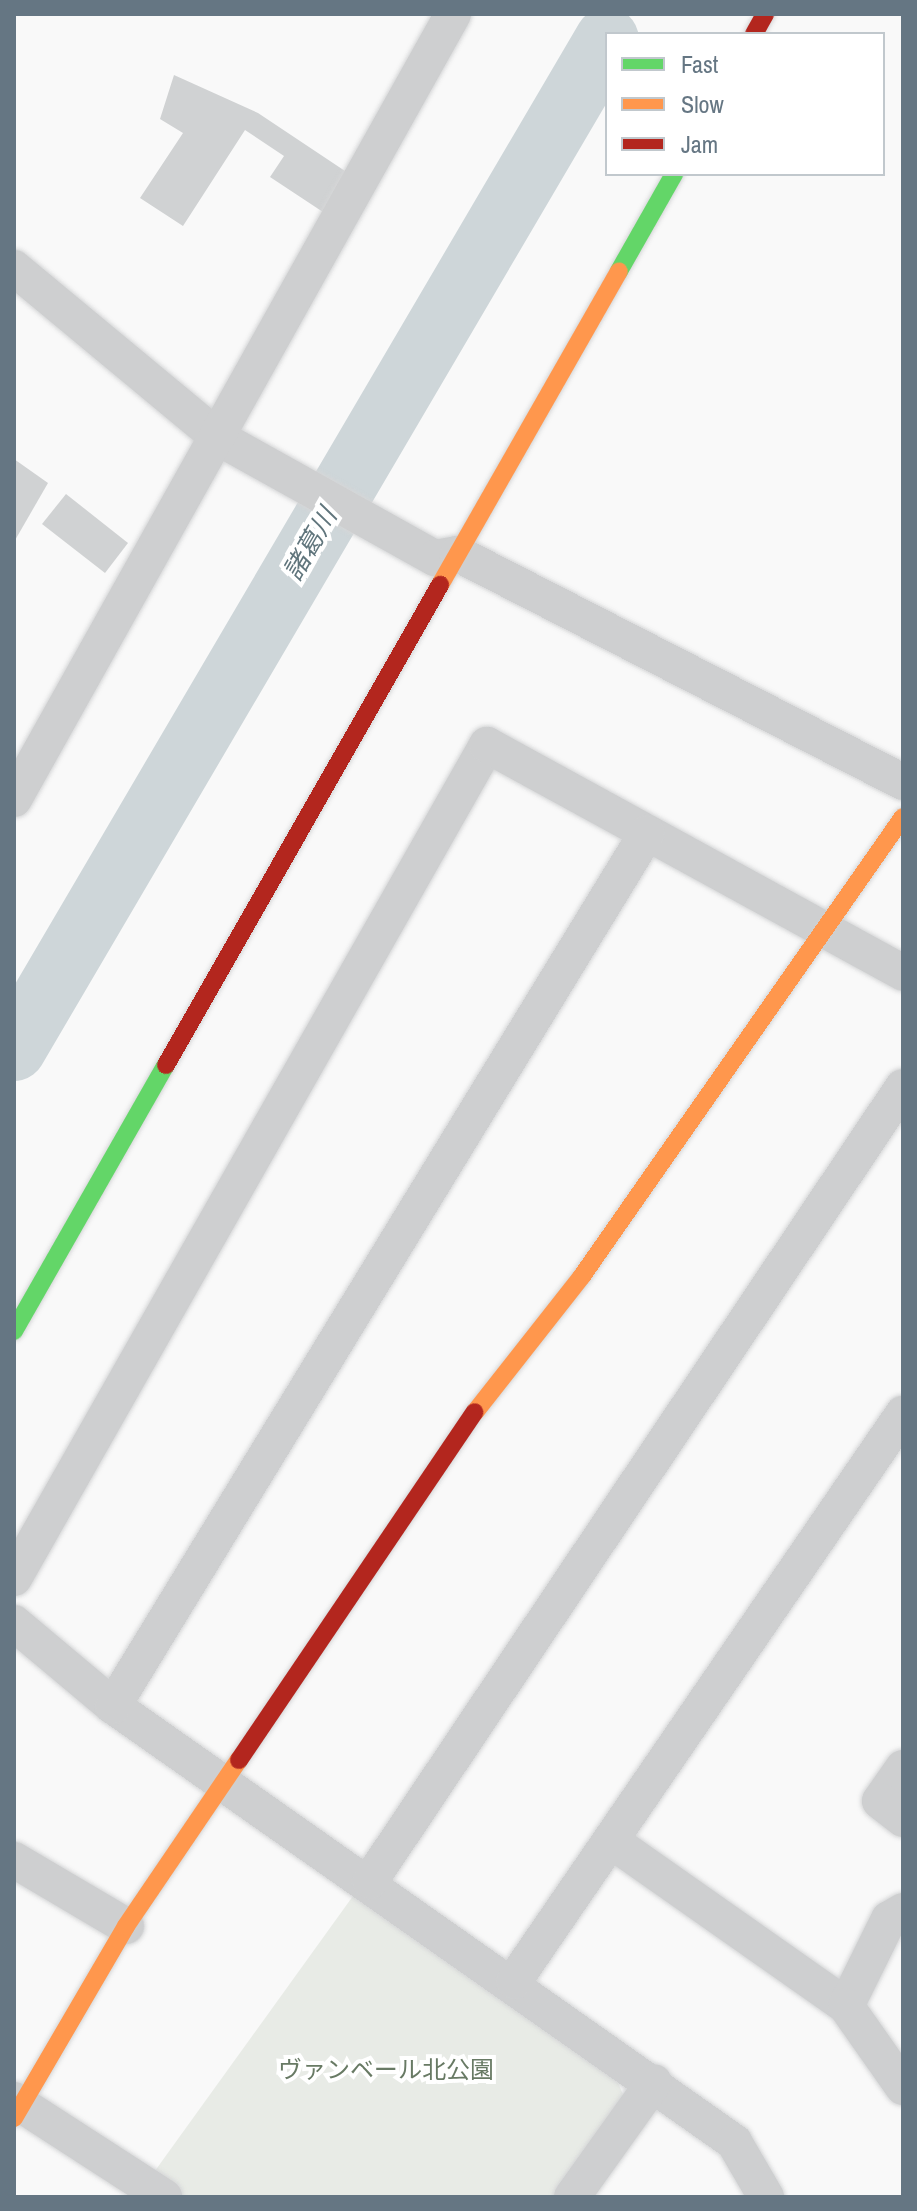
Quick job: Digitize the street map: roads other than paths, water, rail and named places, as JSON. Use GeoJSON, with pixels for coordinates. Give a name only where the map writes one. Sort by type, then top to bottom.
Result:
{"type":"FeatureCollection","features":[{"type":"Feature","properties":{"kind":"street"},"geometry":{"type":"LineString","coordinates":[[14,799],[234,446],[453,14]]}},
{"type":"Feature","properties":{"kind":"street"},"geometry":{"type":"LineString","coordinates":[[755,32],[765,14]]}},
{"type":"Feature","properties":{"kind":"street"},"geometry":{"type":"LineString","coordinates":[[14,1331],[446,556],[673,176]]}},
{"type":"Feature","properties":{"kind":"street"},"geometry":{"type":"LineString","coordinates":[[14,268],[234,446],[446,556],[903,782]]}},
{"type":"Feature","properties":{"kind":"street"},"geometry":{"type":"LineString","coordinates":[[14,1578],[487,745],[827,927],[903,973]]}},
{"type":"Feature","properties":{"kind":"street"},"geometry":{"type":"LineString","coordinates":[[149,2193],[17,2108],[126,1926],[227,1782],[487,1395],[582,1276],[903,817]]}},
{"type":"Feature","properties":{"kind":"street"},"geometry":{"type":"LineString","coordinates":[[113,1706],[647,833]]}},
{"type":"Feature","properties":{"kind":"street"},"geometry":{"type":"LineString","coordinates":[[370,1881],[903,1087]]}},
{"type":"Feature","properties":{"kind":"street"},"geometry":{"type":"LineString","coordinates":[[514,1981],[613,1842],[903,1414]]}},
{"type":"Feature","properties":{"kind":"street"},"geometry":{"type":"LineString","coordinates":[[14,1623],[113,1706],[514,1981],[734,2142],[766,2197]]}},
{"type":"Feature","properties":{"kind":"street"},"geometry":{"type":"LineString","coordinates":[[903,1768],[880,1801],[903,1819]]}},
{"type":"Feature","properties":{"kind":"street"},"geometry":{"type":"LineString","coordinates":[[613,1842],[846,2006],[903,2087]]}},
{"type":"Feature","properties":{"kind":"street"},"geometry":{"type":"LineString","coordinates":[[14,1860],[126,1926]]}},
{"type":"Feature","properties":{"kind":"street"},"geometry":{"type":"LineString","coordinates":[[846,2006],[889,1919],[903,1911]]}},
{"type":"Feature","properties":{"kind":"street"},"geometry":{"type":"LineString","coordinates":[[572,2197],[654,2082]]}},
{"type":"Feature","properties":{"kind":"waterway","name":"諸葛川"},"geometry":{"type":"LineString","coordinates":[[14,1049],[605,42]]}},
{"type":"Feature","properties":{"kind":"park label","name":"ヴァンベール北公園"},"geometry":{"type":"Point","coordinates":[386,2070]}}]}
